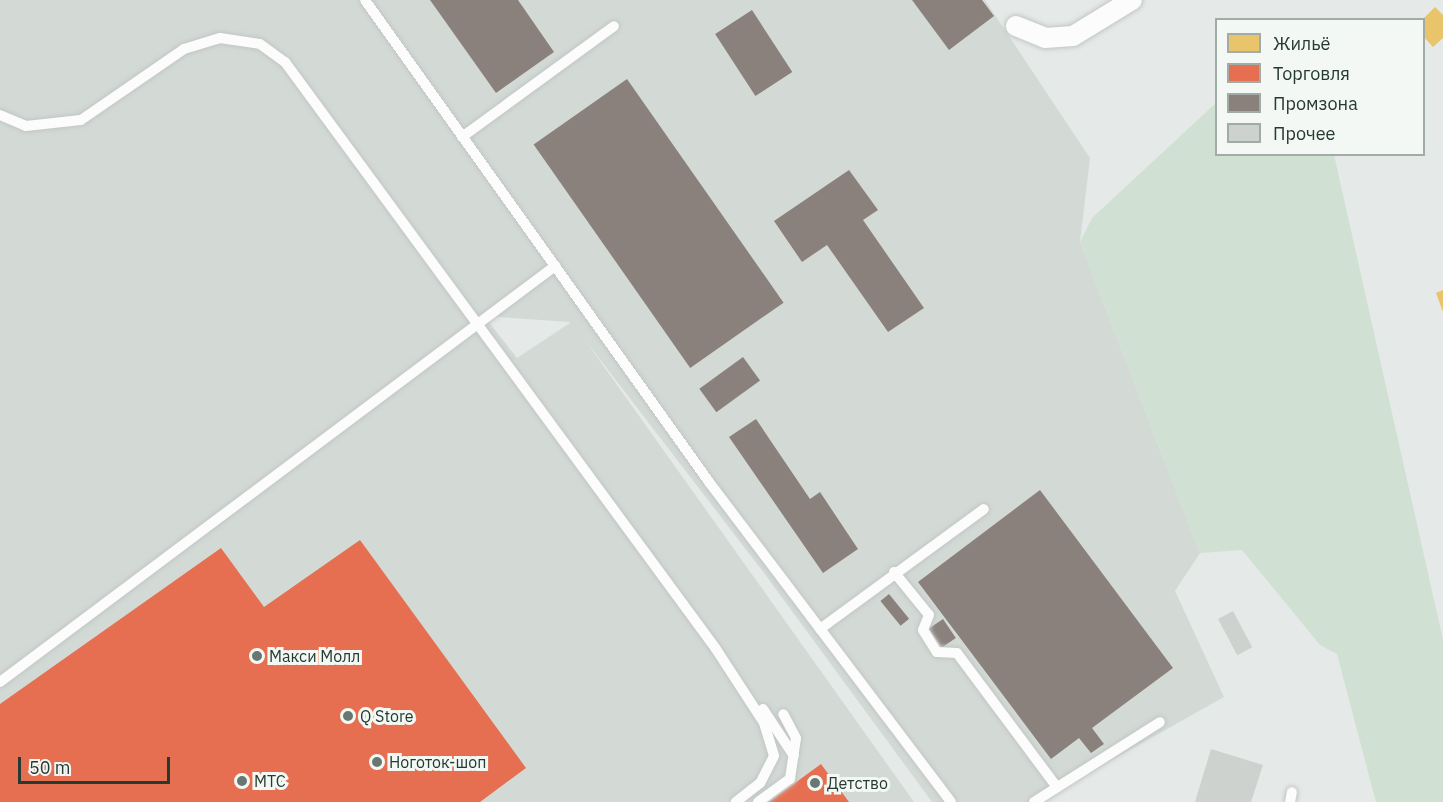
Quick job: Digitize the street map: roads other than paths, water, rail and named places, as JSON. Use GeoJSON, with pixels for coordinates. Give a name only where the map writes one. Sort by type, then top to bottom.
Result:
{"type":"FeatureCollection","features":[{"type":"Feature","properties":{"kind":"street"},"geometry":{"type":"LineString","coordinates":[[1016,26],[1045,38],[1073,36],[1132,0]]}},
{"type":"Feature","properties":{"kind":"lane"},"geometry":{"type":"LineString","coordinates":[[365,0],[709,482],[951,802]]}},
{"type":"Feature","properties":{"kind":"lane"},"geometry":{"type":"LineString","coordinates":[[462,137],[614,26]]}},
{"type":"Feature","properties":{"kind":"lane"},"geometry":{"type":"LineString","coordinates":[[0,115],[26,126],[81,120],[184,49],[220,38],[260,44],[285,63],[479,324],[739,682],[777,728],[795,758]]}},
{"type":"Feature","properties":{"kind":"lane"},"geometry":{"type":"LineString","coordinates":[[0,682],[555,266]]}},
{"type":"Feature","properties":{"kind":"lane"},"geometry":{"type":"LineString","coordinates":[[820,629],[894,572],[984,509]]}},
{"type":"Feature","properties":{"kind":"lane"},"geometry":{"type":"LineString","coordinates":[[894,572],[929,615],[923,630],[938,652],[957,653],[1057,787]]}},
{"type":"Feature","properties":{"kind":"lane"},"geometry":{"type":"LineString","coordinates":[[736,802],[760,783],[774,756],[768,730],[739,682]]}},
{"type":"Feature","properties":{"kind":"lane"},"geometry":{"type":"LineString","coordinates":[[758,802],[790,779],[795,758],[796,738],[783,714]]}},
{"type":"Feature","properties":{"kind":"lane"},"geometry":{"type":"LineString","coordinates":[[1034,802],[1160,722]]}},
{"type":"Feature","properties":{"kind":"place","name":"Макси Молл"},"geometry":{"type":"Point","coordinates":[257,656]}},
{"type":"Feature","properties":{"kind":"place","name":"Q Store"},"geometry":{"type":"Point","coordinates":[348,716]}},
{"type":"Feature","properties":{"kind":"place","name":"Ноготок-шоп"},"geometry":{"type":"Point","coordinates":[377,762]}},
{"type":"Feature","properties":{"kind":"place","name":"МТС"},"geometry":{"type":"Point","coordinates":[242,781]}},
{"type":"Feature","properties":{"kind":"place","name":"Детство"},"geometry":{"type":"Point","coordinates":[815,783]}}]}
